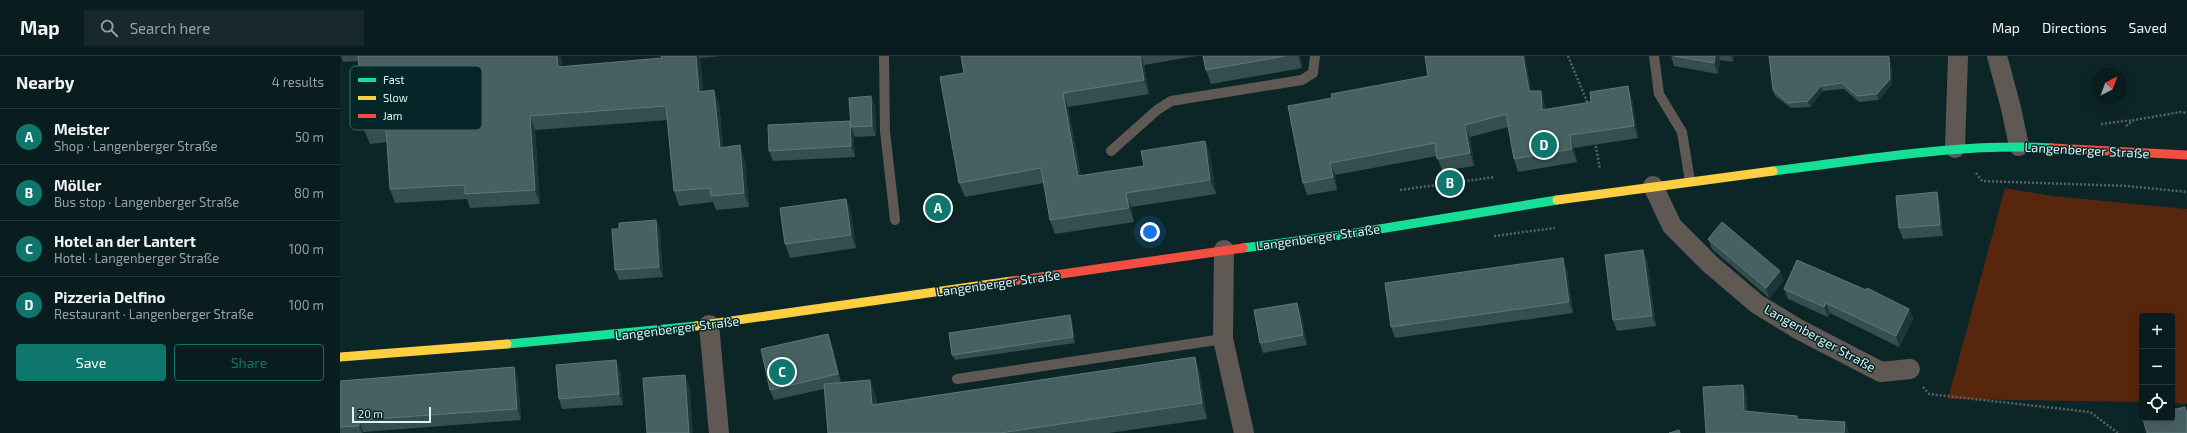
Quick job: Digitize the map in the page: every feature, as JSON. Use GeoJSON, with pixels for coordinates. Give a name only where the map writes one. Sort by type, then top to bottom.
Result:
{"type":"FeatureCollection","features":[{"type":"Feature","properties":{"kind":"main road","name":"Langenberger Straße"},"geometry":{"type":"LineString","coordinates":[[340,357],[572,339],[709,325],[1224,250],[1349,234],[1472,212],[1653,186],[1955,148],[2019,146],[2187,155]]}},
{"type":"Feature","properties":{"kind":"street"},"geometry":{"type":"LineString","coordinates":[[1955,148],[1958,56]]}},
{"type":"Feature","properties":{"kind":"street"},"geometry":{"type":"LineString","coordinates":[[1997,56],[2011,108],[2019,146]]}},
{"type":"Feature","properties":{"kind":"street","name":"Langenberger Straße"},"geometry":{"type":"LineString","coordinates":[[1653,186],[1672,226],[1710,264],[1757,304],[1798,330],[1881,372],[1910,369]]}},
{"type":"Feature","properties":{"kind":"street"},"geometry":{"type":"LineString","coordinates":[[1224,250],[1223,338],[1244,433]]}},
{"type":"Feature","properties":{"kind":"street"},"geometry":{"type":"LineString","coordinates":[[709,325],[719,433]]}},
{"type":"Feature","properties":{"kind":"lane"},"geometry":{"type":"LineString","coordinates":[[884,56],[886,131],[895,220]]}},
{"type":"Feature","properties":{"kind":"lane"},"geometry":{"type":"LineString","coordinates":[[1111,151],[1157,110],[1172,101],[1302,80],[1313,73],[1315,56]]}},
{"type":"Feature","properties":{"kind":"lane"},"geometry":{"type":"LineString","coordinates":[[1654,56],[1659,94],[1682,132],[1690,181]]}},
{"type":"Feature","properties":{"kind":"lane"},"geometry":{"type":"LineString","coordinates":[[957,379],[1223,338]]}},
{"type":"Feature","properties":{"kind":"path"},"geometry":{"type":"LineString","coordinates":[[1568,56],[1588,105]]}},
{"type":"Feature","properties":{"kind":"path"},"geometry":{"type":"LineString","coordinates":[[2097,124],[2187,112]]}},
{"type":"Feature","properties":{"kind":"path"},"geometry":{"type":"LineString","coordinates":[[2122,129],[2134,120]]}},
{"type":"Feature","properties":{"kind":"path"},"geometry":{"type":"LineString","coordinates":[[1593,134],[1605,193]]}},
{"type":"Feature","properties":{"kind":"path"},"geometry":{"type":"LineString","coordinates":[[1955,148],[1982,181],[2127,186],[2187,192]]}},
{"type":"Feature","properties":{"kind":"path"},"geometry":{"type":"LineString","coordinates":[[1400,190],[1494,177]]}},
{"type":"Feature","properties":{"kind":"path"},"geometry":{"type":"LineString","coordinates":[[1492,236],[1555,228]]}},
{"type":"Feature","properties":{"kind":"path"},"geometry":{"type":"LineString","coordinates":[[1910,369],[1930,394],[2090,412],[2118,433]]}},
{"type":"Feature","properties":{"kind":"shaded area"},"geometry":{"type":"Polygon","coordinates":[[[2005,188],[2052,196],[2187,209],[2187,404],[2175,403],[2175,313],[2139,313],[2139,402],[1948,399],[2005,188]]]}},
{"type":"Feature","properties":{"kind":"building"},"geometry":{"type":"Polygon","coordinates":[[[358,56],[557,56],[558,67],[662,58],[661,56],[696,56],[699,92],[714,90],[720,148],[740,145],[744,193],[711,196],[710,188],[674,191],[666,106],[530,116],[535,190],[465,194],[465,185],[390,189],[386,130],[482,130],[482,66],[359,66],[358,56]]]}},
{"type":"Feature","properties":{"kind":"building"},"geometry":{"type":"Polygon","coordinates":[[[961,56],[1140,56],[1144,80],[1063,93],[1078,176],[1144,166],[1141,151],[1205,141],[1210,180],[1126,193],[1129,208],[1050,220],[1041,168],[959,183],[940,77],[964,73],[961,56]]]}},
{"type":"Feature","properties":{"kind":"building"},"geometry":{"type":"Polygon","coordinates":[[[1203,56],[1285,56],[1206,70],[1203,56]]]}},
{"type":"Feature","properties":{"kind":"building"},"geometry":{"type":"Polygon","coordinates":[[[1425,56],[1523,56],[1529,91],[1541,91],[1542,110],[1591,102],[1590,92],[1628,86],[1634,126],[1570,135],[1572,149],[1514,159],[1506,114],[1465,125],[1470,153],[1437,159],[1435,143],[1330,163],[1333,177],[1303,183],[1288,106],[1332,98],[1331,94],[1428,76],[1425,56]]]}},
{"type":"Feature","properties":{"kind":"building"},"geometry":{"type":"Polygon","coordinates":[[[1674,56],[1715,56],[1714,63],[1674,56]]]}},
{"type":"Feature","properties":{"kind":"building"},"geometry":{"type":"Polygon","coordinates":[[[1769,56],[1887,56],[1889,57],[1890,79],[1877,94],[1857,96],[1842,83],[1821,86],[1808,101],[1788,103],[1773,90],[1769,56]]]}},
{"type":"Feature","properties":{"kind":"building"},"geometry":{"type":"Polygon","coordinates":[[[871,96],[872,126],[851,127],[849,98],[871,96]]]}},
{"type":"Feature","properties":{"kind":"building"},"geometry":{"type":"Polygon","coordinates":[[[850,121],[851,146],[769,151],[768,125],[850,121]]]}},
{"type":"Feature","properties":{"kind":"building"},"geometry":{"type":"Polygon","coordinates":[[[1937,192],[1940,225],[1899,228],[1896,196],[1937,192]]]}},
{"type":"Feature","properties":{"kind":"building"},"geometry":{"type":"Polygon","coordinates":[[[846,199],[851,235],[785,244],[780,208],[846,199]]]}},
{"type":"Feature","properties":{"kind":"building"},"geometry":{"type":"Polygon","coordinates":[[[656,220],[659,267],[615,270],[612,229],[619,229],[619,223],[656,220]]]}},
{"type":"Feature","properties":{"kind":"building"},"geometry":{"type":"Polygon","coordinates":[[[1722,222],[1780,271],[1766,288],[1708,239],[1722,222]]]}},
{"type":"Feature","properties":{"kind":"building"},"geometry":{"type":"Polygon","coordinates":[[[1643,250],[1652,316],[1613,320],[1605,255],[1643,250]]]}},
{"type":"Feature","properties":{"kind":"building"},"geometry":{"type":"Polygon","coordinates":[[[1563,258],[1569,302],[1391,327],[1385,283],[1563,258]]]}},
{"type":"Feature","properties":{"kind":"building"},"geometry":{"type":"Polygon","coordinates":[[[1797,260],[1866,290],[1867,288],[1909,309],[1896,336],[1826,303],[1824,307],[1784,289],[1797,260]]]}},
{"type":"Feature","properties":{"kind":"building"},"geometry":{"type":"Polygon","coordinates":[[[1297,303],[1303,335],[1260,343],[1254,310],[1297,303]]]}},
{"type":"Feature","properties":{"kind":"building"},"geometry":{"type":"Polygon","coordinates":[[[1070,315],[1073,337],[952,355],[949,333],[1070,315]]]}},
{"type":"Feature","properties":{"kind":"building"},"geometry":{"type":"Polygon","coordinates":[[[828,334],[838,374],[770,390],[761,349],[828,334]]]}},
{"type":"Feature","properties":{"kind":"building"},"geometry":{"type":"Polygon","coordinates":[[[1195,357],[1202,403],[1000,433],[828,433],[824,384],[870,380],[872,405],[1195,357]]]}},
{"type":"Feature","properties":{"kind":"building"},"geometry":{"type":"Polygon","coordinates":[[[616,360],[619,394],[559,399],[556,365],[616,360]]]}},
{"type":"Feature","properties":{"kind":"building"},"geometry":{"type":"Polygon","coordinates":[[[514,367],[517,409],[359,420],[359,426],[340,427],[340,381],[514,367]]]}},
{"type":"Feature","properties":{"kind":"building"},"geometry":{"type":"Polygon","coordinates":[[[685,375],[689,433],[647,433],[643,378],[685,375]]]}},
{"type":"Feature","properties":{"kind":"building"},"geometry":{"type":"Polygon","coordinates":[[[1743,385],[1744,411],[1797,416],[1797,419],[1845,422],[1844,433],[1706,433],[1703,387],[1743,385]]]}},
{"type":"Feature","properties":{"kind":"building"},"geometry":{"type":"Polygon","coordinates":[[[2185,407],[2187,414],[2187,433],[2147,433],[2144,421],[2175,421],[2175,409],[2185,407]]]}},
{"type":"Feature","properties":{"kind":"building"},"geometry":{"type":"Polygon","coordinates":[[[1679,430],[1680,433],[1669,433],[1679,430]]]}},
{"type":"Feature","properties":{"kind":"traffic: fast"},"geometry":{"type":"LineString","coordinates":[[1773,171],[1947,150],[2017,147],[2052,148]]}},
{"type":"Feature","properties":{"kind":"traffic: fast"},"geometry":{"type":"LineString","coordinates":[[1243,248],[1349,234],[1557,200]]}},
{"type":"Feature","properties":{"kind":"traffic: fast"},"geometry":{"type":"LineString","coordinates":[[507,344],[696,326]]}},
{"type":"Feature","properties":{"kind":"traffic: slow"},"geometry":{"type":"LineString","coordinates":[[1557,200],[1773,171]]}},
{"type":"Feature","properties":{"kind":"traffic: slow"},"geometry":{"type":"LineString","coordinates":[[696,326],[1012,281]]}},
{"type":"Feature","properties":{"kind":"traffic: slow"},"geometry":{"type":"LineString","coordinates":[[340,357],[507,344]]}},
{"type":"Feature","properties":{"kind":"traffic: jam"},"geometry":{"type":"LineString","coordinates":[[2052,148],[2187,155]]}},
{"type":"Feature","properties":{"kind":"traffic: jam"},"geometry":{"type":"LineString","coordinates":[[1012,281],[1243,248]]}},
{"type":"Feature","properties":{"kind":"place","name":"Pizzeria Delfino"},"geometry":{"type":"Point","coordinates":[1544,145]}},
{"type":"Feature","properties":{"kind":"place","name":"Möller"},"geometry":{"type":"Point","coordinates":[1450,183]}},
{"type":"Feature","properties":{"kind":"place","name":"Meister"},"geometry":{"type":"Point","coordinates":[938,208]}},
{"type":"Feature","properties":{"kind":"place","name":"Hotel an der Lantert"},"geometry":{"type":"Point","coordinates":[782,372]}}]}
